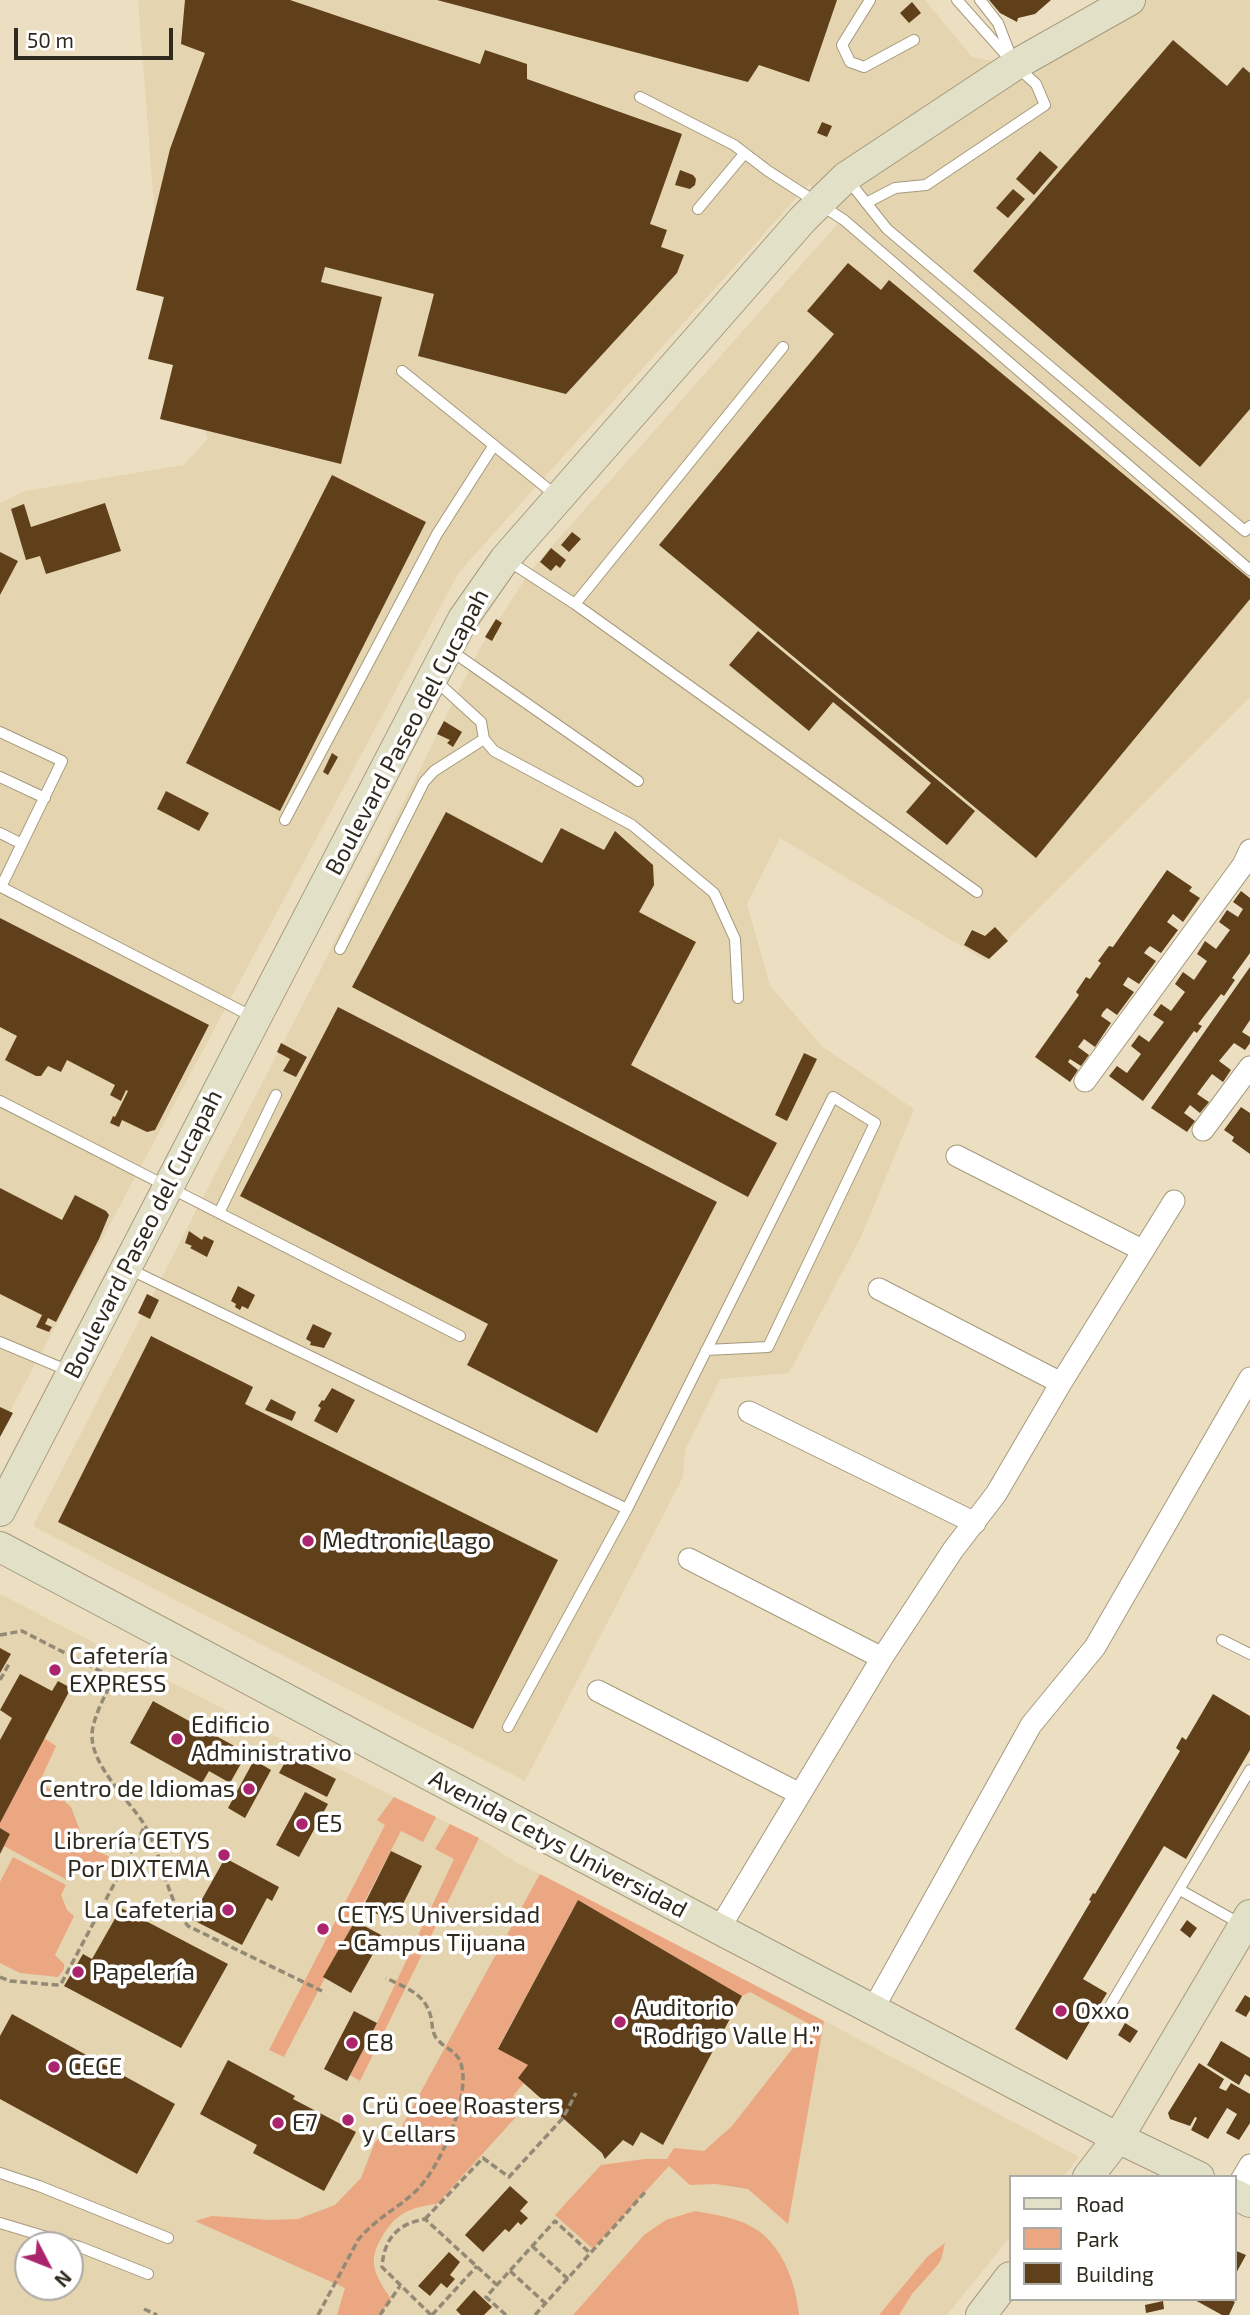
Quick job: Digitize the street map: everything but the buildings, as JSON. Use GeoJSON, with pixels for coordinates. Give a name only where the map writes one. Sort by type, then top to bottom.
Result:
{"type":"FeatureCollection","features":[{"type":"Feature","properties":{"kind":"main road","name":"Boulevard Paseo del Cucapah"},"geometry":{"type":"LineString","coordinates":[[0,1511],[463,620],[505,559],[819,203],[846,177],[1015,65],[1130,0]]}},
{"type":"Feature","properties":{"kind":"main road"},"geometry":{"type":"LineString","coordinates":[[0,1458],[37,1440]]}},
{"type":"Feature","properties":{"kind":"main road","name":"Avenida Cetys Universidad"},"geometry":{"type":"LineString","coordinates":[[0,1547],[719,1929],[1118,2138],[1195,2175]]}},
{"type":"Feature","properties":{"kind":"main road"},"geometry":{"type":"LineString","coordinates":[[1090,2175],[1118,2138],[1247,1920]]}},
{"type":"Feature","properties":{"kind":"main road"},"geometry":{"type":"LineString","coordinates":[[981,2315],[1009,2278]]}},
{"type":"Feature","properties":{"kind":"street"},"geometry":{"type":"LineString","coordinates":[[1085,1081],[1248,861]]}},
{"type":"Feature","properties":{"kind":"street"},"geometry":{"type":"LineString","coordinates":[[1203,1130],[1250,1067]]}},
{"type":"Feature","properties":{"kind":"street"},"geometry":{"type":"LineString","coordinates":[[957,1156],[1142,1250]]}},
{"type":"Feature","properties":{"kind":"street"},"geometry":{"type":"LineString","coordinates":[[719,1929],[882,1658],[953,1550],[996,1494],[1174,1200]]}},
{"type":"Feature","properties":{"kind":"street"},"geometry":{"type":"LineString","coordinates":[[879,1289],[1061,1383]]}},
{"type":"Feature","properties":{"kind":"street"},"geometry":{"type":"LineString","coordinates":[[873,2009],[1031,1725],[1095,1647],[1250,1378]]}},
{"type":"Feature","properties":{"kind":"street"},"geometry":{"type":"LineString","coordinates":[[748,1412],[975,1523]]}},
{"type":"Feature","properties":{"kind":"street"},"geometry":{"type":"LineString","coordinates":[[689,1559],[882,1658]]}},
{"type":"Feature","properties":{"kind":"street"},"geometry":{"type":"LineString","coordinates":[[598,1691],[800,1794]]}},
{"type":"Feature","properties":{"kind":"street"},"geometry":{"type":"LineString","coordinates":[[1236,2190],[1250,2165]]}},
{"type":"Feature","properties":{"kind":"lane"},"geometry":{"type":"LineString","coordinates":[[870,0],[842,46],[850,62],[864,67],[914,40]]}},
{"type":"Feature","properties":{"kind":"lane"},"geometry":{"type":"LineString","coordinates":[[866,203],[895,188],[926,185],[1045,105],[1035,84],[957,0]]}},
{"type":"Feature","properties":{"kind":"lane"},"geometry":{"type":"LineString","coordinates":[[979,0],[998,23],[1015,65]]}},
{"type":"Feature","properties":{"kind":"lane"},"geometry":{"type":"LineString","coordinates":[[640,97],[734,145],[844,220],[1250,570]]}},
{"type":"Feature","properties":{"kind":"lane"},"geometry":{"type":"LineString","coordinates":[[698,209],[744,154]]}},
{"type":"Feature","properties":{"kind":"lane"},"geometry":{"type":"LineString","coordinates":[[846,177],[887,229],[1245,531],[1250,526]]}},
{"type":"Feature","properties":{"kind":"lane"},"geometry":{"type":"LineString","coordinates":[[575,604],[783,348]]}},
{"type":"Feature","properties":{"kind":"lane"},"geometry":{"type":"LineString","coordinates":[[402,371],[558,497]]}},
{"type":"Feature","properties":{"kind":"lane"},"geometry":{"type":"LineString","coordinates":[[285,820],[437,534],[494,445]]}},
{"type":"Feature","properties":{"kind":"lane"},"geometry":{"type":"LineString","coordinates":[[505,559],[575,604],[977,892]]}},
{"type":"Feature","properties":{"kind":"lane"},"geometry":{"type":"LineString","coordinates":[[448,649],[638,781]]}},
{"type":"Feature","properties":{"kind":"lane"},"geometry":{"type":"LineString","coordinates":[[433,678],[481,722],[484,738],[494,751],[632,825],[714,893],[735,939],[738,998]]}},
{"type":"Feature","properties":{"kind":"lane"},"geometry":{"type":"LineString","coordinates":[[0,732],[62,761],[1,887],[256,1018]]}},
{"type":"Feature","properties":{"kind":"lane"},"geometry":{"type":"LineString","coordinates":[[340,950],[424,782],[434,771],[484,738]]}},
{"type":"Feature","properties":{"kind":"lane"},"geometry":{"type":"LineString","coordinates":[[0,777],[45,798]]}},
{"type":"Feature","properties":{"kind":"lane"},"geometry":{"type":"LineString","coordinates":[[0,833],[22,844]]}},
{"type":"Feature","properties":{"kind":"lane"},"geometry":{"type":"LineString","coordinates":[[219,1213],[276,1095]]}},
{"type":"Feature","properties":{"kind":"lane"},"geometry":{"type":"LineString","coordinates":[[508,1727],[627,1509],[706,1350],[833,1097],[875,1124],[768,1347],[706,1350]]}},
{"type":"Feature","properties":{"kind":"lane"},"geometry":{"type":"LineString","coordinates":[[0,1101],[460,1336]]}},
{"type":"Feature","properties":{"kind":"lane"},"geometry":{"type":"LineString","coordinates":[[126,1267],[627,1509]]}},
{"type":"Feature","properties":{"kind":"lane"},"geometry":{"type":"LineString","coordinates":[[0,1342],[72,1372]]}},
{"type":"Feature","properties":{"kind":"lane"},"geometry":{"type":"LineString","coordinates":[[1222,1640],[1250,1654]]}},
{"type":"Feature","properties":{"kind":"lane"},"geometry":{"type":"LineString","coordinates":[[1107,2011],[1250,1770]]}},
{"type":"Feature","properties":{"kind":"lane"},"geometry":{"type":"LineString","coordinates":[[1180,1890],[1247,1920]]}},
{"type":"Feature","properties":{"kind":"lane"},"geometry":{"type":"LineString","coordinates":[[0,2173],[168,2238]]}},
{"type":"Feature","properties":{"kind":"lane"},"geometry":{"type":"LineString","coordinates":[[0,2223],[80,2247],[148,2274]]}},
{"type":"Feature","properties":{"kind":"path"},"geometry":{"type":"LineString","coordinates":[[0,1635],[22,1630],[114,1678],[104,1697],[92,1736],[96,1757],[145,1826],[177,1912],[187,1926],[322,1991]]}},
{"type":"Feature","properties":{"kind":"path"},"geometry":{"type":"LineString","coordinates":[[0,1680],[9,1664]]}},
{"type":"Feature","properties":{"kind":"path"},"geometry":{"type":"LineString","coordinates":[[0,1977],[10,1981],[57,1985],[61,1983],[145,1826]]}},
{"type":"Feature","properties":{"kind":"path"},"geometry":{"type":"LineString","coordinates":[[318,2315],[358,2240],[377,2219],[416,2192],[430,2176],[459,2108],[464,2074],[459,2059],[434,2034],[430,2012],[419,1995],[387,1978]]}},
{"type":"Feature","properties":{"kind":"path"},"geometry":{"type":"LineString","coordinates":[[477,2266],[431,2315],[382,2267],[388,2239],[398,2228],[411,2221],[425,2219],[483,2158],[509,2176],[563,2118],[576,2093]]}},
{"type":"Feature","properties":{"kind":"path"},"geometry":{"type":"LineString","coordinates":[[535,2315],[646,2191]]}},
{"type":"Feature","properties":{"kind":"path"},"geometry":{"type":"LineString","coordinates":[[425,2219],[497,2285]]}},
{"type":"Feature","properties":{"kind":"path"},"geometry":{"type":"LineString","coordinates":[[506,2315],[486,2297],[555,2221],[591,2254]]}},
{"type":"Feature","properties":{"kind":"path"},"geometry":{"type":"LineString","coordinates":[[533,2246],[568,2278]]}},
{"type":"Feature","properties":{"kind":"path"},"geometry":{"type":"LineString","coordinates":[[510,2271],[545,2303]]}},
{"type":"Feature","properties":{"kind":"path"},"geometry":{"type":"LineString","coordinates":[[380,2315],[400,2286]]}},
{"type":"Feature","properties":{"kind":"path"},"geometry":{"type":"LineString","coordinates":[[144,2309],[157,2315]]}},
{"type":"Feature","properties":{"kind":"shaded area"},"geometry":{"type":"Polygon","coordinates":[[[138,0],[925,0],[972,57],[1015,65],[1130,0],[1250,0],[1250,697],[986,961],[780,838],[747,904],[770,986],[823,1047],[914,1109],[861,1237],[789,1373],[720,1379],[685,1450],[683,1477],[525,1781],[33,1526],[317,977],[480,648],[531,570],[840,221],[809,184],[459,572],[3,1424],[0,1424],[0,503],[25,491],[184,465],[208,438],[164,332],[138,0]]]}},
{"type":"Feature","properties":{"kind":"shaded area","name":"CETYS Universidad - Campus Tijuana"},"geometry":{"type":"Polygon","coordinates":[[[0,1594],[479,1838],[514,1861],[806,2011],[1079,2157],[1065,2175],[1009,2175],[1009,2238],[947,2315],[0,2315],[0,1594]]]}},
{"type":"Feature","properties":{"kind":"green space"},"geometry":{"type":"Polygon","coordinates":[[[44,1738],[56,1746],[40,1781],[71,1807],[83,1839],[98,1851],[121,1863],[116,1871],[85,1870],[69,1881],[4,1846],[10,1834],[0,1828],[0,1823],[44,1738]]]}},
{"type":"Feature","properties":{"kind":"green space"},"geometry":{"type":"Polygon","coordinates":[[[394,1797],[436,1817],[423,1842],[401,1831],[284,2057],[269,2050],[385,1825],[377,1820],[394,1797]]]}},
{"type":"Feature","properties":{"kind":"green space"},"geometry":{"type":"Polygon","coordinates":[[[450,1824],[479,1838],[360,2081],[350,2075],[454,1859],[435,1849],[450,1824]]]}},
{"type":"Feature","properties":{"kind":"green space"},"geometry":{"type":"Polygon","coordinates":[[[13,1857],[66,1885],[61,1895],[67,1910],[74,1916],[55,1955],[64,1964],[58,1977],[20,1973],[0,1963],[0,1882],[13,1857]]]}},
{"type":"Feature","properties":{"kind":"green space"},"geometry":{"type":"Polygon","coordinates":[[[540,1874],[824,2021],[788,2224],[748,2189],[716,2184],[690,2185],[669,2166],[593,2249],[555,2215],[601,2165],[667,2159],[674,2148],[704,2151],[732,2126],[811,2025],[750,1992],[742,1996],[578,1900],[498,2048],[528,2065],[524,2083],[513,2096],[525,2107],[437,2204],[404,2213],[387,2229],[378,2243],[374,2257],[376,2273],[391,2299],[380,2315],[337,2315],[345,2288],[195,2221],[212,2216],[298,2219],[335,2205],[361,2178],[375,2142],[382,2135],[395,2139],[540,1874]]]}},
{"type":"Feature","properties":{"kind":"green space"},"geometry":{"type":"Polygon","coordinates":[[[695,2211],[743,2223],[757,2230],[775,2247],[792,2280],[799,2315],[573,2315],[644,2235],[666,2220],[695,2211]]]}},
{"type":"Feature","properties":{"kind":"green space"},"geometry":{"type":"Polygon","coordinates":[[[945,2243],[941,2260],[912,2294],[899,2315],[879,2315],[928,2256],[945,2243]]]}},
{"type":"Feature","properties":{"kind":"place","name":"Medtronic Lago"},"geometry":{"type":"Point","coordinates":[308,1541]}},
{"type":"Feature","properties":{"kind":"place","name":"Cafetería EXPRESS"},"geometry":{"type":"Point","coordinates":[55,1670]}},
{"type":"Feature","properties":{"kind":"place","name":"Edificio Administrativo"},"geometry":{"type":"Point","coordinates":[177,1739]}},
{"type":"Feature","properties":{"kind":"place","name":"Centro de Idiomas"},"geometry":{"type":"Point","coordinates":[249,1789]}},
{"type":"Feature","properties":{"kind":"place","name":"E5"},"geometry":{"type":"Point","coordinates":[302,1824]}},
{"type":"Feature","properties":{"kind":"place","name":"Librería CETYS Por DIXTEMA"},"geometry":{"type":"Point","coordinates":[224,1855]}},
{"type":"Feature","properties":{"kind":"place","name":"La Cafeteria"},"geometry":{"type":"Point","coordinates":[228,1910]}},
{"type":"Feature","properties":{"kind":"place","name":"CETYS Universidad - Campus Tijuana"},"geometry":{"type":"Point","coordinates":[323,1929]}},
{"type":"Feature","properties":{"kind":"place","name":"Papelería"},"geometry":{"type":"Point","coordinates":[78,1972]}},
{"type":"Feature","properties":{"kind":"place","name":"Oxxo"},"geometry":{"type":"Point","coordinates":[1061,2011]}},
{"type":"Feature","properties":{"kind":"place","name":"Auditorio “Rodrigo Valle H.”"},"geometry":{"type":"Point","coordinates":[620,2022]}},
{"type":"Feature","properties":{"kind":"place","name":"E8"},"geometry":{"type":"Point","coordinates":[352,2043]}},
{"type":"Feature","properties":{"kind":"place","name":"CECE"},"geometry":{"type":"Point","coordinates":[54,2067]}},
{"type":"Feature","properties":{"kind":"place","name":"Crü Coee Roasters y Cellars"},"geometry":{"type":"Point","coordinates":[348,2120]}},
{"type":"Feature","properties":{"kind":"place","name":"E7"},"geometry":{"type":"Point","coordinates":[278,2123]}}]}
